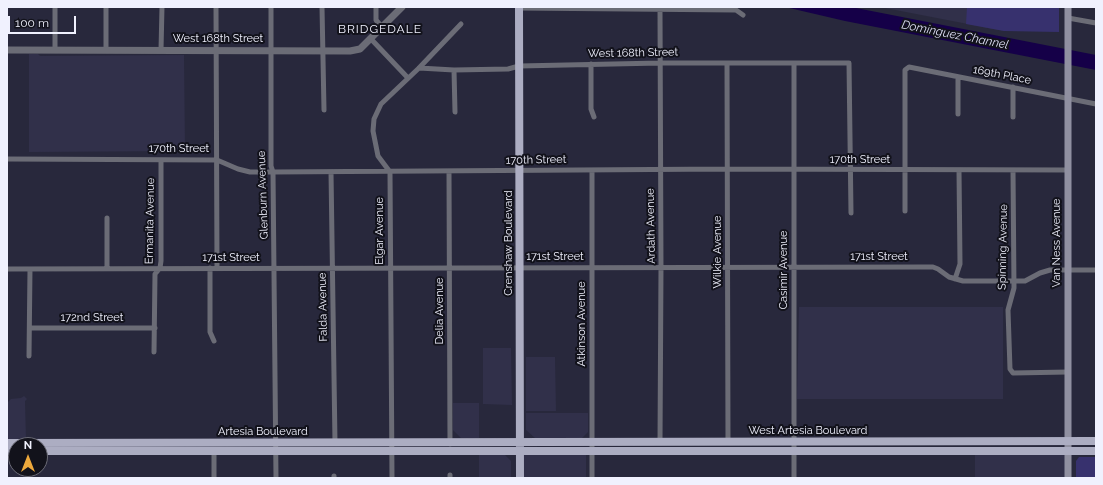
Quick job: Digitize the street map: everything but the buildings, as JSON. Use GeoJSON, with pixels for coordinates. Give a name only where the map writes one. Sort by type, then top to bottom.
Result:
{"type":"FeatureCollection","features":[{"type":"Feature","properties":{"kind":"main road","name":"Van Ness Avenue"},"geometry":{"type":"LineString","coordinates":[[1068,7],[1068,478]]}},
{"type":"Feature","properties":{"kind":"main road","name":"Crenshaw Boulevard"},"geometry":{"type":"LineString","coordinates":[[519,8],[520,478]]}},
{"type":"Feature","properties":{"kind":"main road","name":"West Artesia Boulevard"},"geometry":{"type":"LineString","coordinates":[[520,442],[1096,441]]}},
{"type":"Feature","properties":{"kind":"main road","name":"Artesia Boulevard"},"geometry":{"type":"LineString","coordinates":[[48,451],[214,451],[334,442],[520,442]]}},
{"type":"Feature","properties":{"kind":"main road","name":"Artesia Boulevard"},"geometry":{"type":"LineString","coordinates":[[7,443],[276,447],[392,451],[520,451]]}},
{"type":"Feature","properties":{"kind":"main road","name":"West Artesia Boulevard"},"geometry":{"type":"LineString","coordinates":[[520,451],[1096,451]]}},
{"type":"Feature","properties":{"kind":"street"},"geometry":{"type":"LineString","coordinates":[[55,7],[55,50]]}},
{"type":"Feature","properties":{"kind":"street"},"geometry":{"type":"LineString","coordinates":[[106,7],[106,50]]}},
{"type":"Feature","properties":{"kind":"street"},"geometry":{"type":"LineString","coordinates":[[161,50],[162,7]]}},
{"type":"Feature","properties":{"kind":"street"},"geometry":{"type":"LineString","coordinates":[[216,7],[217,268]]}},
{"type":"Feature","properties":{"kind":"street","name":"Glenburn Avenue"},"geometry":{"type":"LineString","coordinates":[[271,7],[271,166],[273,172],[275,268],[276,478]]}},
{"type":"Feature","properties":{"kind":"street"},"geometry":{"type":"LineString","coordinates":[[322,7],[324,110]]}},
{"type":"Feature","properties":{"kind":"street"},"geometry":{"type":"LineString","coordinates":[[376,7],[376,20],[382,27]]}},
{"type":"Feature","properties":{"kind":"street","name":"West 168th Street"},"geometry":{"type":"LineString","coordinates":[[7,50],[350,51],[360,49],[402,7]]}},
{"type":"Feature","properties":{"kind":"street"},"geometry":{"type":"LineString","coordinates":[[519,8],[736,10],[743,15]]}},
{"type":"Feature","properties":{"kind":"street","name":"Ardath Avenue"},"geometry":{"type":"LineString","coordinates":[[660,10],[660,442]]}},
{"type":"Feature","properties":{"kind":"street"},"geometry":{"type":"LineString","coordinates":[[1068,18],[1096,23]]}},
{"type":"Feature","properties":{"kind":"street"},"geometry":{"type":"LineString","coordinates":[[390,172],[378,156],[374,131],[374,119],[381,104],[462,24]]}},
{"type":"Feature","properties":{"kind":"street"},"geometry":{"type":"LineString","coordinates":[[371,39],[408,78]]}},
{"type":"Feature","properties":{"kind":"street","name":"Wilkie Avenue"},"geometry":{"type":"LineString","coordinates":[[727,63],[728,442]]}},
{"type":"Feature","properties":{"kind":"street","name":"Casimir Avenue"},"geometry":{"type":"LineString","coordinates":[[794,63],[794,478]]}},
{"type":"Feature","properties":{"kind":"street","name":"West 168th Street"},"geometry":{"type":"LineString","coordinates":[[419,68],[454,70],[508,69],[519,66],[591,64],[849,63],[850,170]]}},
{"type":"Feature","properties":{"kind":"street"},"geometry":{"type":"LineString","coordinates":[[591,64],[591,109],[594,117]]}},
{"type":"Feature","properties":{"kind":"street","name":"169th Place"},"geometry":{"type":"LineString","coordinates":[[905,170],[905,70],[910,67],[1096,104]]}},
{"type":"Feature","properties":{"kind":"street"},"geometry":{"type":"LineString","coordinates":[[454,70],[455,112]]}},
{"type":"Feature","properties":{"kind":"street"},"geometry":{"type":"LineString","coordinates":[[958,76],[958,114]]}},
{"type":"Feature","properties":{"kind":"street"},"geometry":{"type":"LineString","coordinates":[[1013,88],[1013,117]]}},
{"type":"Feature","properties":{"kind":"street","name":"170th Street"},"geometry":{"type":"LineString","coordinates":[[7,159],[217,160],[238,169],[250,172],[728,169],[1068,170]]}},
{"type":"Feature","properties":{"kind":"street","name":"Ermanita Avenue"},"geometry":{"type":"LineString","coordinates":[[154,352],[155,274],[160,268],[161,261],[161,160]]}},
{"type":"Feature","properties":{"kind":"street","name":"Atkinson Avenue"},"geometry":{"type":"LineString","coordinates":[[592,170],[592,478]]}},
{"type":"Feature","properties":{"kind":"street"},"geometry":{"type":"LineString","coordinates":[[850,170],[851,213]]}},
{"type":"Feature","properties":{"kind":"street"},"geometry":{"type":"LineString","coordinates":[[905,170],[905,211]]}},
{"type":"Feature","properties":{"kind":"street"},"geometry":{"type":"LineString","coordinates":[[955,279],[960,264],[959,170]]}},
{"type":"Feature","properties":{"kind":"street","name":"Spinning Avenue"},"geometry":{"type":"LineString","coordinates":[[1013,170],[1014,288],[1008,310],[1009,366],[1011,371],[1018,373],[1068,372]]}},
{"type":"Feature","properties":{"kind":"street","name":"Delia Avenue"},"geometry":{"type":"LineString","coordinates":[[449,171],[450,451]]}},
{"type":"Feature","properties":{"kind":"street","name":"Falda Avenue"},"geometry":{"type":"LineString","coordinates":[[331,172],[334,442]]}},
{"type":"Feature","properties":{"kind":"street","name":"Elgar Avenue"},"geometry":{"type":"LineString","coordinates":[[390,172],[392,478]]}},
{"type":"Feature","properties":{"kind":"street"},"geometry":{"type":"LineString","coordinates":[[107,218],[107,268]]}},
{"type":"Feature","properties":{"kind":"street","name":"171st Street"},"geometry":{"type":"LineString","coordinates":[[7,269],[926,267],[938,269],[949,277],[963,281],[1028,280],[1044,271],[1096,270]]}},
{"type":"Feature","properties":{"kind":"street"},"geometry":{"type":"LineString","coordinates":[[29,356],[30,268]]}},
{"type":"Feature","properties":{"kind":"street"},"geometry":{"type":"LineString","coordinates":[[210,268],[210,332],[214,341]]}},
{"type":"Feature","properties":{"kind":"street","name":"172nd Street"},"geometry":{"type":"LineString","coordinates":[[30,328],[155,328]]}},
{"type":"Feature","properties":{"kind":"street"},"geometry":{"type":"LineString","coordinates":[[214,451],[214,478]]}},
{"type":"Feature","properties":{"kind":"shaded area"},"geometry":{"type":"Polygon","coordinates":[[[880,7],[1059,7],[1004,31],[880,7]]]}},
{"type":"Feature","properties":{"kind":"shaded area"},"geometry":{"type":"Polygon","coordinates":[[[967,7],[1059,7],[1059,32],[1004,31],[966,24],[967,7]]]}},
{"type":"Feature","properties":{"kind":"shaded area"},"geometry":{"type":"Polygon","coordinates":[[[29,54],[38,54],[40,56],[184,55],[185,151],[29,152],[29,54]]]}},
{"type":"Feature","properties":{"kind":"shaded area"},"geometry":{"type":"Polygon","coordinates":[[[799,307],[1003,307],[1003,399],[797,399],[799,307]]]}},
{"type":"Feature","properties":{"kind":"shaded area"},"geometry":{"type":"Polygon","coordinates":[[[483,348],[511,348],[512,405],[483,404],[483,348]]]}},
{"type":"Feature","properties":{"kind":"shaded area"},"geometry":{"type":"Polygon","coordinates":[[[526,357],[555,357],[556,411],[526,411],[526,357]]]}},
{"type":"Feature","properties":{"kind":"shaded area"},"geometry":{"type":"Polygon","coordinates":[[[24,396],[27,399],[25,401],[26,437],[8,437],[7,439],[7,403],[11,399],[21,398],[24,396]]]}},
{"type":"Feature","properties":{"kind":"shaded area"},"geometry":{"type":"Polygon","coordinates":[[[453,403],[479,403],[479,438],[461,438],[453,430],[453,403]]]}},
{"type":"Feature","properties":{"kind":"shaded area"},"geometry":{"type":"Polygon","coordinates":[[[526,413],[588,413],[588,432],[582,438],[535,438],[526,430],[526,413]]]}},
{"type":"Feature","properties":{"kind":"shaded area"},"geometry":{"type":"Polygon","coordinates":[[[975,452],[1065,452],[1065,478],[975,478],[975,452]]]}},
{"type":"Feature","properties":{"kind":"shaded area"},"geometry":{"type":"Polygon","coordinates":[[[523,453],[586,453],[586,478],[523,478],[523,453]]]}},
{"type":"Feature","properties":{"kind":"shaded area"},"geometry":{"type":"Polygon","coordinates":[[[479,454],[505,455],[511,461],[511,478],[479,478],[479,454]]]}},
{"type":"Feature","properties":{"kind":"shaded area"},"geometry":{"type":"Polygon","coordinates":[[[1079,457],[1096,457],[1096,478],[1076,478],[1076,461],[1079,457]]]}},
{"type":"Feature","properties":{"kind":"water","name":"Dominguez Channel"},"geometry":{"type":"Polygon","coordinates":[[[785,7],[851,7],[1096,55],[1096,70],[845,21],[785,7]]]}},
{"type":"Feature","properties":{"kind":"district","name":"BRIDGEDALE"},"geometry":{"type":"Point","coordinates":[380,29]}}]}
